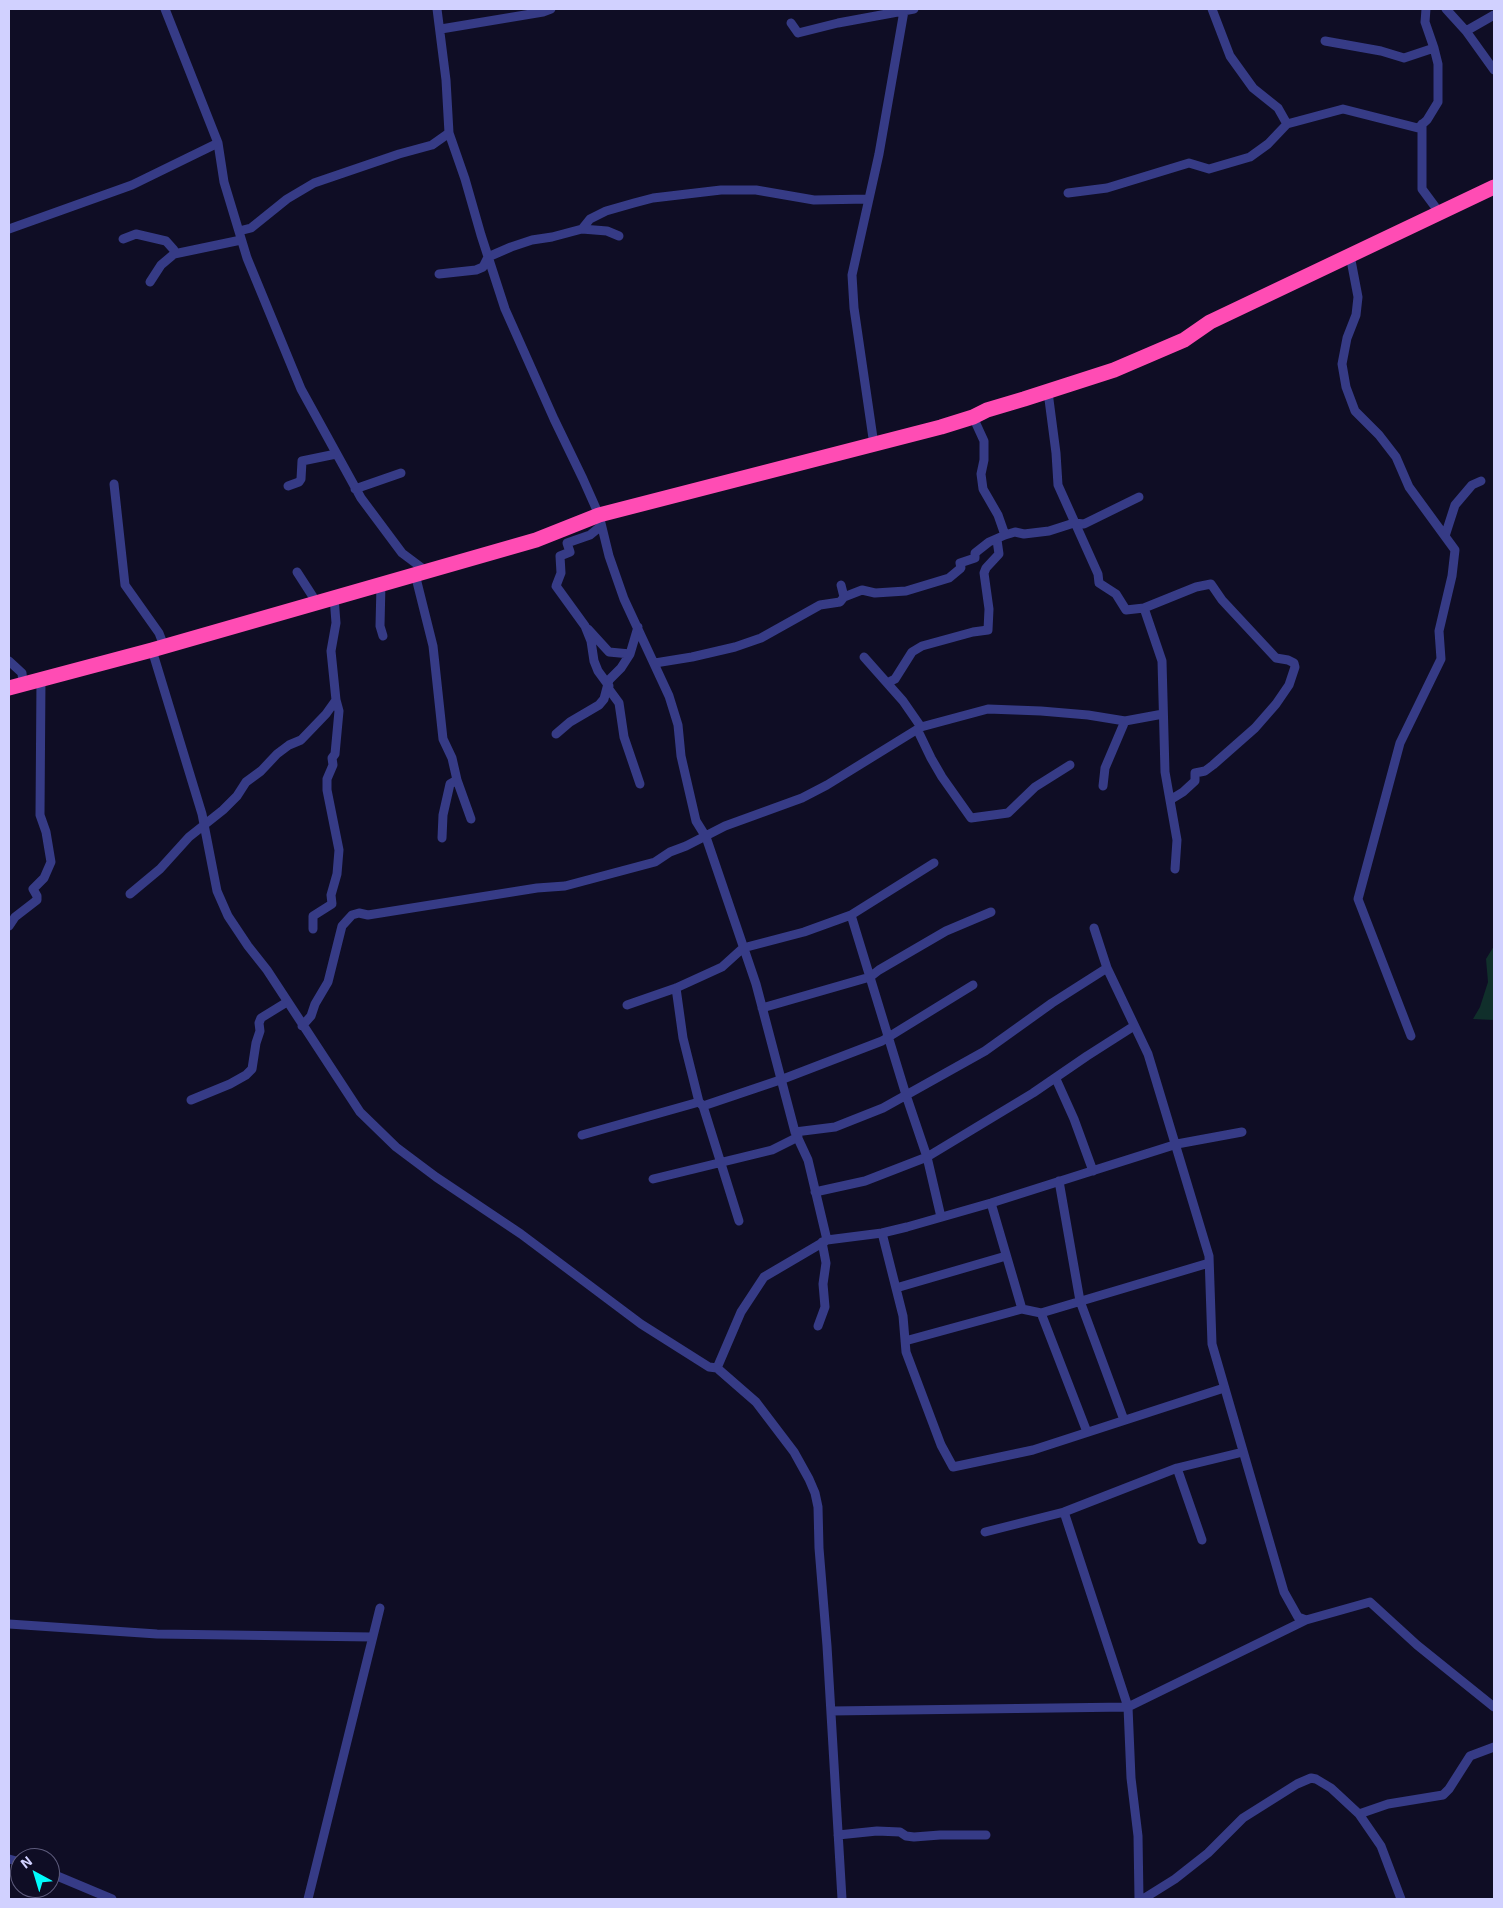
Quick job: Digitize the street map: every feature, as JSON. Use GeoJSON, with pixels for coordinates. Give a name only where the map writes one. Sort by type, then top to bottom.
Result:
{"type":"FeatureCollection","features":[{"type":"Feature","properties":{"kind":"highway"},"geometry":{"type":"LineString","coordinates":[[16,686],[158,648],[600,521],[973,417],[987,410],[1114,370],[1184,340],[1210,322],[1439,212],[1494,188]]}},
{"type":"Feature","properties":{"kind":"street"},"geometry":{"type":"LineString","coordinates":[[165,9],[218,143],[224,182],[247,258],[301,389],[356,489],[378,523],[402,553],[421,572],[433,646],[443,739],[452,758],[457,780],[471,818]]}},
{"type":"Feature","properties":{"kind":"street"},"geometry":{"type":"LineString","coordinates":[[437,9],[441,29],[449,133],[488,257],[505,309],[600,521],[609,556],[624,599],[655,663],[678,725],[681,756],[696,821],[706,837],[756,984],[797,1134],[808,1160],[825,1241],[826,1263],[823,1284],[825,1307],[818,1326]]}},
{"type":"Feature","properties":{"kind":"street"},"geometry":{"type":"LineString","coordinates":[[441,29],[543,12],[551,9]]}},
{"type":"Feature","properties":{"kind":"street"},"geometry":{"type":"LineString","coordinates":[[791,23],[798,32],[914,9]]}},
{"type":"Feature","properties":{"kind":"street"},"geometry":{"type":"LineString","coordinates":[[1212,9],[1230,56],[1253,88],[1278,108],[1287,124]]}},
{"type":"Feature","properties":{"kind":"street"},"geometry":{"type":"LineString","coordinates":[[1068,193],[1107,188],[1189,163],[1209,169],[1250,157],[1268,144],[1287,124],[1343,109],[1418,128],[1427,120],[1438,102],[1438,64],[1425,22],[1426,9]]}},
{"type":"Feature","properties":{"kind":"street"},"geometry":{"type":"LineString","coordinates":[[1446,9],[1466,31],[1494,70]]}},
{"type":"Feature","properties":{"kind":"street"},"geometry":{"type":"LineString","coordinates":[[874,445],[854,308],[852,275],[879,154],[904,10]]}},
{"type":"Feature","properties":{"kind":"street"},"geometry":{"type":"LineString","coordinates":[[1466,31],[1494,15]]}},
{"type":"Feature","properties":{"kind":"street"},"geometry":{"type":"LineString","coordinates":[[1325,42],[1381,51],[1404,58],[1434,48]]}},
{"type":"Feature","properties":{"kind":"street"},"geometry":{"type":"LineString","coordinates":[[1422,124],[1422,189],[1439,212]]}},
{"type":"Feature","properties":{"kind":"street"},"geometry":{"type":"LineString","coordinates":[[240,231],[251,228],[287,199],[314,183],[399,154],[432,145],[449,133]]}},
{"type":"Feature","properties":{"kind":"street"},"geometry":{"type":"LineString","coordinates":[[9,229],[132,185],[218,143]]}},
{"type":"Feature","properties":{"kind":"street"},"geometry":{"type":"LineString","coordinates":[[582,229],[590,219],[606,211],[634,202],[721,190],[756,190],[814,200],[869,199]]}},
{"type":"Feature","properties":{"kind":"street"},"geometry":{"type":"LineString","coordinates":[[440,274],[476,270],[483,267],[488,257],[532,240],[582,229],[607,231],[619,236]]}},
{"type":"Feature","properties":{"kind":"street"},"geometry":{"type":"LineString","coordinates":[[123,239],[136,234],[166,241],[174,250],[174,254]]}},
{"type":"Feature","properties":{"kind":"street"},"geometry":{"type":"LineString","coordinates":[[150,282],[161,266],[174,254],[242,240]]}},
{"type":"Feature","properties":{"kind":"street"},"geometry":{"type":"LineString","coordinates":[[1350,255],[1358,297],[1356,315],[1347,338],[1342,364],[1346,387],[1355,411],[1379,435],[1396,457],[1409,487],[1455,550],[1452,576],[1439,631],[1441,659],[1400,743],[1358,899],[1411,1036]]}},
{"type":"Feature","properties":{"kind":"street"},"geometry":{"type":"LineString","coordinates":[[1048,392],[1058,485],[1098,574],[1099,582],[1116,594],[1126,610],[1144,608],[1196,587],[1211,584],[1222,600],[1276,658],[1294,663],[1295,667],[1289,685],[1276,704],[1255,728],[1213,765],[1205,771],[1196,773],[1195,781],[1170,800]]}},
{"type":"Feature","properties":{"kind":"street"},"geometry":{"type":"LineString","coordinates":[[887,683],[895,679],[912,652],[922,646],[973,632],[988,630],[989,609],[984,573],[986,568],[999,554],[1001,537],[998,515],[982,489],[981,474],[984,460],[984,441],[973,417]]}},
{"type":"Feature","properties":{"kind":"street"},"geometry":{"type":"LineString","coordinates":[[288,486],[299,482],[302,461],[336,454]]}},
{"type":"Feature","properties":{"kind":"street"},"geometry":{"type":"LineString","coordinates":[[356,489],[401,473]]}},
{"type":"Feature","properties":{"kind":"street"},"geometry":{"type":"LineString","coordinates":[[1445,536],[1454,505],[1472,485],[1481,481]]}},
{"type":"Feature","properties":{"kind":"street"},"geometry":{"type":"LineString","coordinates":[[114,484],[125,585],[159,633],[158,648],[202,814],[217,891],[228,916],[267,970],[360,1112],[396,1146],[436,1177],[521,1234],[641,1324],[709,1367],[717,1368],[756,1402],[794,1452],[815,1493],[818,1507],[819,1548],[826,1618],[842,1899]]}},
{"type":"Feature","properties":{"kind":"street"},"geometry":{"type":"LineString","coordinates":[[655,663],[692,657],[754,640],[820,605],[840,602],[844,597],[862,590],[875,593],[906,591],[948,578],[962,568],[960,563],[975,558],[975,553],[989,542],[1015,532],[1024,534],[1049,531],[1074,523],[1084,524],[1139,498]]}},
{"type":"Feature","properties":{"kind":"street"},"geometry":{"type":"LineString","coordinates":[[600,521],[590,535],[567,543],[570,552],[560,556],[561,573],[556,586],[586,628],[598,672],[619,703],[624,737],[640,784]]}},
{"type":"Feature","properties":{"kind":"street"},"geometry":{"type":"LineString","coordinates":[[297,572],[316,603]]}},
{"type":"Feature","properties":{"kind":"street"},"geometry":{"type":"LineString","coordinates":[[381,584],[380,626],[383,636]]}},
{"type":"Feature","properties":{"kind":"street"},"geometry":{"type":"LineString","coordinates":[[841,585],[844,597]]}},
{"type":"Feature","properties":{"kind":"street"},"geometry":{"type":"LineString","coordinates":[[313,928],[313,916],[332,904],[331,895],[337,874],[338,843],[335,836],[327,790],[327,779],[333,765],[332,758],[335,754],[339,711],[336,700],[331,651],[336,623],[334,597]]}},
{"type":"Feature","properties":{"kind":"street"},"geometry":{"type":"LineString","coordinates":[[1144,608],[1162,661],[1165,772],[1177,840],[1175,869]]}},
{"type":"Feature","properties":{"kind":"street"},"geometry":{"type":"LineString","coordinates":[[556,734],[570,722],[599,705],[604,699],[609,680],[622,668],[630,654],[638,627]]}},
{"type":"Feature","properties":{"kind":"street"},"geometry":{"type":"LineString","coordinates":[[586,628],[593,633],[609,652],[630,654]]}},
{"type":"Feature","properties":{"kind":"street"},"geometry":{"type":"LineString","coordinates":[[864,657],[903,701],[920,729],[938,771],[971,818],[1008,812],[1035,787],[1070,765]]}},
{"type":"Feature","properties":{"kind":"street"},"geometry":{"type":"LineString","coordinates":[[9,661],[22,673],[16,686]]}},
{"type":"Feature","properties":{"kind":"street"},"geometry":{"type":"LineString","coordinates":[[9,926],[15,917],[37,900],[33,889],[44,878],[51,862],[46,832],[40,815],[41,679]]}},
{"type":"Feature","properties":{"kind":"street"},"geometry":{"type":"LineString","coordinates":[[130,894],[160,868],[189,837],[223,810],[237,796],[246,782],[283,750],[301,740],[326,714],[336,700]]}},
{"type":"Feature","properties":{"kind":"street"},"geometry":{"type":"LineString","coordinates":[[302,1026],[311,1016],[315,1004],[328,982],[342,926],[352,915],[359,913],[368,915],[537,888],[565,886],[655,862],[670,852],[706,837],[725,826],[802,798],[920,729],[988,709],[1069,713],[1125,721],[1163,714]]}},
{"type":"Feature","properties":{"kind":"street"},"geometry":{"type":"LineString","coordinates":[[1103,786],[1105,768],[1125,721]]}},
{"type":"Feature","properties":{"kind":"street"},"geometry":{"type":"LineString","coordinates":[[442,838],[443,815],[450,784],[457,780]]}},
{"type":"Feature","properties":{"kind":"street"},"geometry":{"type":"LineString","coordinates":[[627,1004],[676,988],[722,966],[743,948],[804,932],[851,916],[934,863]]}},
{"type":"Feature","properties":{"kind":"street"},"geometry":{"type":"LineString","coordinates":[[762,1008],[870,977],[946,931],[991,912]]}},
{"type":"Feature","properties":{"kind":"street"},"geometry":{"type":"LineString","coordinates":[[851,916],[927,1157],[941,1217]]}},
{"type":"Feature","properties":{"kind":"street"},"geometry":{"type":"LineString","coordinates":[[1094,928],[1107,968],[1148,1054],[1177,1144],[1209,1256],[1212,1344],[1284,1592],[1298,1617],[1306,1620]]}},
{"type":"Feature","properties":{"kind":"street"},"geometry":{"type":"LineString","coordinates":[[653,1180],[772,1150],[797,1134],[835,1127],[883,1108],[985,1051],[1052,1003],[1107,968]]}},
{"type":"Feature","properties":{"kind":"street"},"geometry":{"type":"LineString","coordinates":[[582,1135],[701,1104],[783,1079],[889,1037],[973,985]]}},
{"type":"Feature","properties":{"kind":"street"},"geometry":{"type":"LineString","coordinates":[[676,988],[682,1038],[738,1221]]}},
{"type":"Feature","properties":{"kind":"street"},"geometry":{"type":"LineString","coordinates":[[191,1100],[230,1084],[246,1075],[252,1069],[261,1018],[287,1002]]}},
{"type":"Feature","properties":{"kind":"street"},"geometry":{"type":"LineString","coordinates":[[815,1192],[865,1180],[927,1157],[1056,1079],[1087,1056],[1134,1026]]}},
{"type":"Feature","properties":{"kind":"street"},"geometry":{"type":"LineString","coordinates":[[1056,1079],[1074,1119],[1093,1171]]}},
{"type":"Feature","properties":{"kind":"street"},"geometry":{"type":"LineString","coordinates":[[717,1368],[742,1312],[764,1277],[825,1241],[882,1232],[941,1217],[1060,1182],[1177,1144],[1242,1132]]}},
{"type":"Feature","properties":{"kind":"street"},"geometry":{"type":"LineString","coordinates":[[1060,1182],[1080,1301],[1124,1420]]}},
{"type":"Feature","properties":{"kind":"street"},"geometry":{"type":"LineString","coordinates":[[991,1203],[1022,1309]]}},
{"type":"Feature","properties":{"kind":"street"},"geometry":{"type":"LineString","coordinates":[[882,1232],[903,1316],[906,1352],[941,1445],[953,1466],[1033,1450],[1224,1388]]}},
{"type":"Feature","properties":{"kind":"street"},"geometry":{"type":"LineString","coordinates":[[896,1288],[1006,1256]]}},
{"type":"Feature","properties":{"kind":"street"},"geometry":{"type":"LineString","coordinates":[[905,1341],[1022,1309],[1041,1313],[1209,1263]]}},
{"type":"Feature","properties":{"kind":"street"},"geometry":{"type":"LineString","coordinates":[[1041,1313],[1087,1432]]}},
{"type":"Feature","properties":{"kind":"street"},"geometry":{"type":"LineString","coordinates":[[984,1532],[1064,1512],[1177,1468],[1243,1452]]}},
{"type":"Feature","properties":{"kind":"street"},"geometry":{"type":"LineString","coordinates":[[1177,1468],[1202,1540]]}},
{"type":"Feature","properties":{"kind":"street"},"geometry":{"type":"LineString","coordinates":[[1064,1512],[1128,1707],[1131,1778],[1138,1836],[1138,1899]]}},
{"type":"Feature","properties":{"kind":"street"},"geometry":{"type":"LineString","coordinates":[[831,1711],[1128,1707],[1306,1620],[1370,1602],[1417,1645],[1494,1707]]}},
{"type":"Feature","properties":{"kind":"street"},"geometry":{"type":"LineString","coordinates":[[308,1899],[380,1608]]}},
{"type":"Feature","properties":{"kind":"street"},"geometry":{"type":"LineString","coordinates":[[9,1624],[156,1634],[372,1637]]}},
{"type":"Feature","properties":{"kind":"street"},"geometry":{"type":"LineString","coordinates":[[1359,1814],[1388,1804],[1443,1795],[1449,1789],[1470,1756],[1494,1747]]}},
{"type":"Feature","properties":{"kind":"street"},"geometry":{"type":"LineString","coordinates":[[1143,1899],[1175,1879],[1208,1853],[1243,1818],[1311,1778],[1331,1788],[1359,1814],[1381,1846],[1401,1899]]}},
{"type":"Feature","properties":{"kind":"street"},"geometry":{"type":"LineString","coordinates":[[838,1834],[877,1831],[900,1832],[906,1836],[914,1837],[948,1834],[986,1835]]}},
{"type":"Feature","properties":{"kind":"street"},"geometry":{"type":"LineString","coordinates":[[60,1877],[112,1899]]}},
{"type":"Feature","properties":{"kind":"green space"},"geometry":{"type":"Polygon","coordinates":[[[1494,946],[1494,1020],[1473,1019],[1480,1007],[1488,982],[1486,959],[1494,946]]]}}]}
